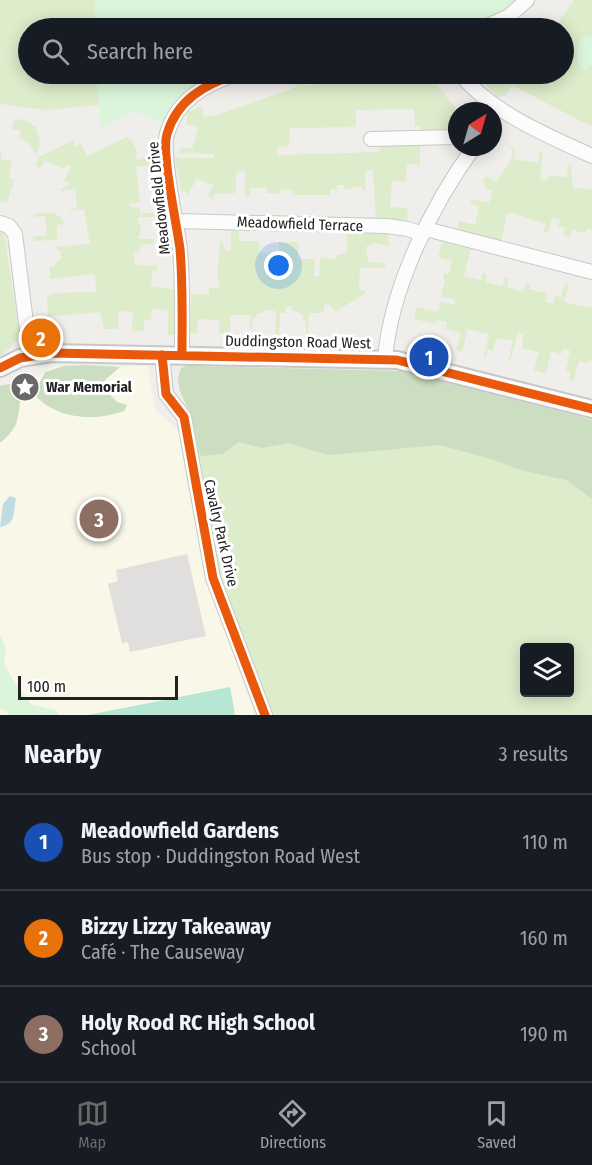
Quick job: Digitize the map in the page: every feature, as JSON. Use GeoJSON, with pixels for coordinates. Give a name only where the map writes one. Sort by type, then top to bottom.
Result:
{"type":"FeatureCollection","features":[{"type":"Feature","properties":{"kind":"street"},"geometry":{"type":"LineString","coordinates":[[505,18],[527,0]]}},
{"type":"Feature","properties":{"kind":"street","name":"Meadowfield Drive"},"geometry":{"type":"LineString","coordinates":[[182,355],[182,279],[177,221],[166,147],[169,128],[181,106],[192,94],[214,84]]}},
{"type":"Feature","properties":{"kind":"street"},"geometry":{"type":"LineString","coordinates":[[470,84],[491,102]]}},
{"type":"Feature","properties":{"kind":"street"},"geometry":{"type":"LineString","coordinates":[[502,109],[592,156]]}},
{"type":"Feature","properties":{"kind":"street"},"geometry":{"type":"LineString","coordinates":[[371,139],[448,137]]}},
{"type":"Feature","properties":{"kind":"street"},"geometry":{"type":"LineString","coordinates":[[384,359],[398,298],[424,231],[451,180],[468,156]]}},
{"type":"Feature","properties":{"kind":"street","name":"Meadowfield Terrace"},"geometry":{"type":"LineString","coordinates":[[177,221],[387,226],[424,231],[592,272]]}},
{"type":"Feature","properties":{"kind":"street"},"geometry":{"type":"LineString","coordinates":[[0,223],[9,226],[15,234],[30,355]]}},
{"type":"Feature","properties":{"kind":"street","name":"Duddingston Road West"},"geometry":{"type":"LineString","coordinates":[[0,368],[30,355],[78,352],[384,359],[405,361],[592,409]]}},
{"type":"Feature","properties":{"kind":"street","name":"Cavalry Park Drive"},"geometry":{"type":"LineString","coordinates":[[162,355],[166,394],[184,417],[213,579],[265,715]]}},
{"type":"Feature","properties":{"kind":"shaded area"},"geometry":{"type":"Polygon","coordinates":[[[148,366],[155,410],[180,432],[216,605],[255,715],[0,715],[0,386],[10,382],[21,392],[28,387],[28,381],[53,367],[148,366]]]}},
{"type":"Feature","properties":{"kind":"shaded area"},"geometry":{"type":"Polygon","coordinates":[[[187,554],[206,636],[130,652],[128,642],[122,643],[108,584],[118,581],[116,570],[187,554]]]}},
{"type":"Feature","properties":{"kind":"green space"},"geometry":{"type":"Polygon","coordinates":[[[0,0],[95,0],[96,18],[18,18],[18,84],[98,84],[99,105],[47,110],[0,104],[0,0]]]}},
{"type":"Feature","properties":{"kind":"green space"},"geometry":{"type":"Polygon","coordinates":[[[95,0],[521,0],[495,18],[96,18],[95,0]]]}},
{"type":"Feature","properties":{"kind":"green space"},"geometry":{"type":"Polygon","coordinates":[[[574,0],[592,0],[592,127],[512,85],[505,96],[502,95],[499,98],[484,84],[574,84],[574,18],[561,18],[574,0]]]}},
{"type":"Feature","properties":{"kind":"green space"},"geometry":{"type":"Polygon","coordinates":[[[592,35],[592,65],[584,71],[578,64],[578,49],[584,37],[592,35]]]}},
{"type":"Feature","properties":{"kind":"green space"},"geometry":{"type":"Polygon","coordinates":[[[98,84],[202,84],[182,93],[183,98],[165,123],[134,111],[101,127],[98,84]]]}},
{"type":"Feature","properties":{"kind":"green space"},"geometry":{"type":"Polygon","coordinates":[[[295,84],[302,84],[303,86],[315,84],[437,84],[451,102],[448,102],[448,131],[421,130],[420,126],[415,126],[414,109],[356,110],[356,127],[290,128],[289,146],[278,147],[277,155],[379,152],[381,143],[420,142],[420,165],[407,164],[406,182],[392,181],[390,207],[407,208],[408,220],[376,219],[373,170],[366,170],[365,190],[362,190],[362,186],[344,190],[344,185],[337,185],[337,189],[330,189],[330,198],[328,195],[293,195],[292,189],[281,189],[281,194],[267,193],[267,188],[251,188],[250,195],[245,198],[245,171],[236,172],[236,193],[214,194],[214,200],[207,196],[214,185],[197,179],[188,194],[181,190],[175,158],[214,158],[214,154],[179,153],[181,147],[192,149],[198,127],[186,124],[188,112],[201,106],[204,117],[217,115],[296,87],[295,84]]]}},
{"type":"Feature","properties":{"kind":"green space"},"geometry":{"type":"Polygon","coordinates":[[[17,119],[36,127],[40,141],[38,152],[35,153],[29,143],[19,138],[20,130],[12,129],[13,122],[17,119]]]}},
{"type":"Feature","properties":{"kind":"green space"},"geometry":{"type":"Polygon","coordinates":[[[127,137],[131,139],[138,153],[135,155],[137,160],[152,156],[156,166],[136,166],[140,203],[130,203],[130,207],[140,208],[140,213],[155,213],[155,217],[138,217],[138,224],[141,224],[139,239],[154,239],[154,244],[140,245],[139,252],[133,252],[135,265],[158,266],[156,271],[152,271],[151,286],[177,290],[175,335],[168,335],[168,310],[152,309],[151,319],[144,321],[143,331],[132,331],[133,312],[118,311],[118,329],[104,329],[100,312],[48,317],[47,297],[51,297],[51,293],[97,292],[94,274],[50,279],[50,267],[55,266],[55,263],[61,259],[61,252],[54,247],[90,244],[84,209],[66,212],[77,207],[75,188],[62,191],[61,189],[71,184],[64,181],[71,166],[67,165],[64,169],[45,161],[41,168],[36,166],[39,157],[74,140],[75,147],[81,144],[87,156],[127,137]]]}},
{"type":"Feature","properties":{"kind":"green space"},"geometry":{"type":"Polygon","coordinates":[[[508,146],[515,148],[514,159],[538,163],[540,151],[543,152],[540,180],[548,180],[549,176],[567,177],[568,165],[571,165],[573,188],[592,189],[592,230],[587,229],[586,233],[572,230],[570,237],[563,235],[565,228],[558,226],[560,220],[552,218],[548,233],[544,232],[546,224],[512,213],[507,214],[501,241],[457,230],[459,221],[475,225],[479,206],[470,204],[472,199],[489,203],[492,190],[484,188],[486,183],[482,182],[487,176],[496,182],[511,160],[513,150],[508,146]]]}},
{"type":"Feature","properties":{"kind":"green space"},"geometry":{"type":"Polygon","coordinates":[[[0,151],[2,152],[1,159],[12,161],[9,178],[14,180],[7,203],[0,201],[0,151]]]}},
{"type":"Feature","properties":{"kind":"green space"},"geometry":{"type":"Polygon","coordinates":[[[52,212],[61,217],[64,224],[57,225],[57,240],[33,241],[33,237],[47,235],[45,216],[34,217],[33,214],[52,212]]]}},
{"type":"Feature","properties":{"kind":"green space"},"geometry":{"type":"Polygon","coordinates":[[[231,230],[239,230],[239,241],[259,241],[259,253],[273,253],[273,261],[279,260],[279,242],[298,242],[298,259],[315,259],[314,276],[319,276],[320,258],[337,259],[337,255],[347,253],[347,233],[388,234],[389,246],[375,243],[366,247],[368,262],[385,263],[385,268],[360,268],[359,289],[367,292],[335,312],[330,305],[325,304],[323,313],[309,313],[308,334],[306,334],[306,320],[303,320],[303,314],[299,314],[299,311],[292,311],[291,306],[286,307],[286,313],[280,313],[279,336],[275,336],[276,311],[263,310],[262,313],[257,313],[256,318],[253,318],[252,329],[250,329],[250,315],[230,315],[230,332],[219,333],[219,320],[198,319],[197,333],[190,333],[191,294],[209,294],[209,288],[219,288],[220,282],[217,281],[220,241],[223,241],[225,251],[231,251],[231,230]]]}},
{"type":"Feature","properties":{"kind":"green space"},"geometry":{"type":"Polygon","coordinates":[[[0,231],[4,232],[20,337],[0,357],[0,231]]]}},
{"type":"Feature","properties":{"kind":"green space"},"geometry":{"type":"Polygon","coordinates":[[[442,241],[471,249],[464,276],[481,280],[483,273],[487,274],[486,282],[502,286],[505,278],[509,279],[507,287],[523,292],[526,283],[530,284],[529,289],[547,293],[545,302],[553,304],[555,295],[561,297],[565,283],[569,284],[564,302],[592,308],[592,359],[587,363],[579,361],[573,381],[569,380],[571,372],[566,370],[570,350],[564,349],[561,354],[551,351],[546,373],[534,370],[539,352],[522,348],[523,334],[518,333],[510,362],[508,361],[513,340],[496,339],[493,351],[488,349],[486,357],[484,356],[489,334],[468,329],[462,352],[456,350],[461,333],[446,329],[447,322],[437,320],[435,324],[414,319],[417,307],[438,312],[441,302],[455,305],[455,300],[441,297],[445,280],[443,279],[444,273],[449,274],[452,261],[438,257],[442,241]]]}},
{"type":"Feature","properties":{"kind":"green space"},"geometry":{"type":"Polygon","coordinates":[[[64,366],[120,367],[105,380],[103,387],[117,402],[127,405],[124,411],[101,416],[76,416],[53,409],[34,394],[45,372],[64,366]]]}},
{"type":"Feature","properties":{"kind":"green space"},"geometry":{"type":"Polygon","coordinates":[[[186,366],[402,371],[592,420],[592,715],[268,715],[235,630],[213,543],[191,415],[180,391],[178,378],[181,368],[186,366]]]}},
{"type":"Feature","properties":{"kind":"green space"},"geometry":{"type":"Polygon","coordinates":[[[186,366],[402,371],[592,420],[592,499],[566,480],[520,470],[440,445],[328,455],[288,443],[262,448],[239,442],[223,454],[200,456],[191,415],[180,391],[178,378],[181,368],[186,366]]]}},
{"type":"Feature","properties":{"kind":"green space"},"geometry":{"type":"Polygon","coordinates":[[[13,383],[21,393],[18,415],[15,426],[0,443],[0,386],[13,383]]]}},
{"type":"Feature","properties":{"kind":"green space"},"geometry":{"type":"Polygon","coordinates":[[[0,634],[6,649],[4,664],[16,685],[32,705],[56,710],[58,715],[10,715],[0,708],[0,634]]]}},
{"type":"Feature","properties":{"kind":"green space"},"geometry":{"type":"Polygon","coordinates":[[[230,687],[235,715],[88,715],[230,687]]]}},
{"type":"Feature","properties":{"kind":"water"},"geometry":{"type":"Polygon","coordinates":[[[10,496],[16,498],[12,520],[0,527],[3,504],[10,496]]]}},
{"type":"Feature","properties":{"kind":"cycle path"},"geometry":{"type":"LineString","coordinates":[[182,355],[181,262],[166,143],[167,134],[178,112],[193,95],[211,84]]}},
{"type":"Feature","properties":{"kind":"cycle path"},"geometry":{"type":"LineString","coordinates":[[0,368],[20,358],[52,353],[397,360],[592,409]]}},
{"type":"Feature","properties":{"kind":"cycle path"},"geometry":{"type":"LineString","coordinates":[[162,355],[166,394],[184,417],[213,578],[265,715]]}},
{"type":"Feature","properties":{"kind":"place","name":"Bizzy Lizzy Takeaway"},"geometry":{"type":"Point","coordinates":[41,338]}},
{"type":"Feature","properties":{"kind":"place","name":"Meadowfield Gardens"},"geometry":{"type":"Point","coordinates":[429,357]}},
{"type":"Feature","properties":{"kind":"place","name":"War Memorial"},"geometry":{"type":"Point","coordinates":[25,387]}},
{"type":"Feature","properties":{"kind":"place","name":"Holy Rood RC High School"},"geometry":{"type":"Point","coordinates":[99,519]}}]}
